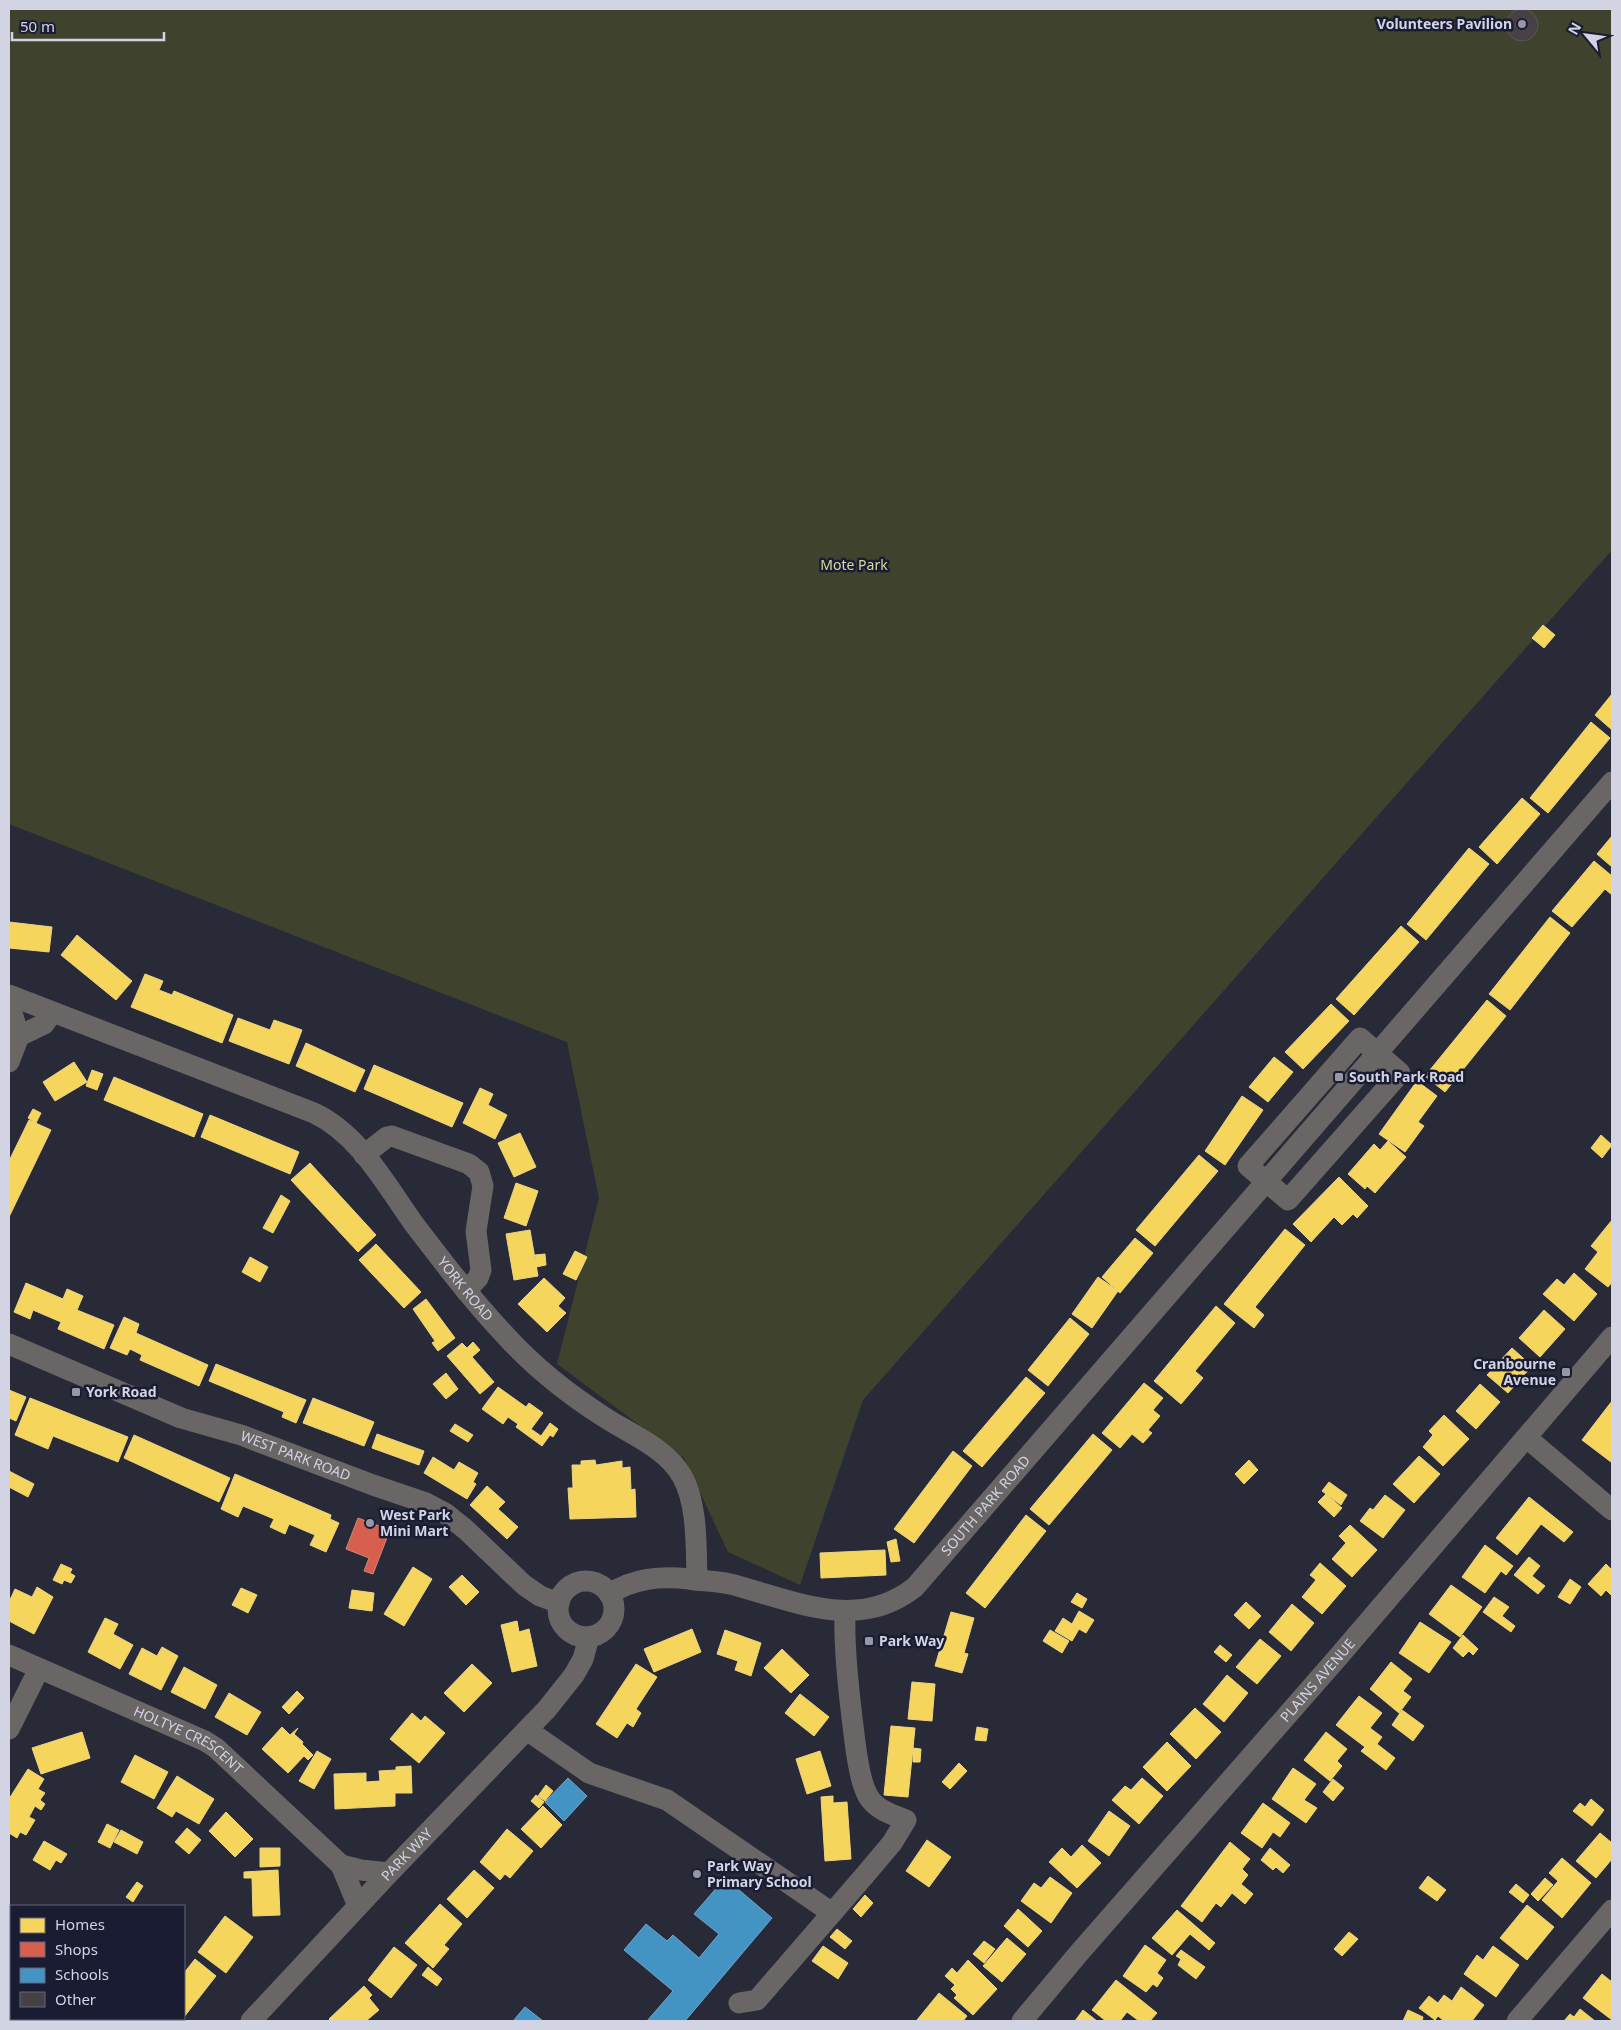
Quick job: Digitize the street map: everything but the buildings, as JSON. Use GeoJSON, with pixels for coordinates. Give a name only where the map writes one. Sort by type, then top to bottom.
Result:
{"type":"FeatureCollection","features":[{"type":"Feature","properties":{"kind":"street","name":"SOUTH PARK ROAD"},"geometry":{"type":"LineString","coordinates":[[609,1594],[622,1586],[638,1580],[674,1578],[727,1584],[816,1607],[845,1612],[887,1605],[902,1598],[915,1588],[1612,782]]}},
{"type":"Feature","properties":{"kind":"street","name":"YORK ROAD"},"geometry":{"type":"LineString","coordinates":[[9,995],[314,1113],[340,1128],[364,1154],[466,1291],[506,1337],[539,1369],[591,1408],[643,1440],[676,1467],[687,1487],[692,1511],[697,1580]]}},
{"type":"Feature","properties":{"kind":"street"},"geometry":{"type":"LineString","coordinates":[[9,1003],[19,1036],[9,1062]]}},
{"type":"Feature","properties":{"kind":"street"},"geometry":{"type":"LineString","coordinates":[[19,1036],[44,1024],[52,1013]]}},
{"type":"Feature","properties":{"kind":"street"},"geometry":{"type":"LineString","coordinates":[[1266,1182],[1288,1200],[1400,1073],[1377,1054]]}},
{"type":"Feature","properties":{"kind":"street"},"geometry":{"type":"LineString","coordinates":[[364,1154],[387,1137],[392,1136],[469,1164],[479,1172],[483,1186],[476,1231],[480,1270],[478,1278],[466,1291]]}},
{"type":"Feature","properties":{"kind":"street","name":"PLAINS AVENUE"},"geometry":{"type":"LineString","coordinates":[[1022,2021],[1527,1438],[1612,1337]]}},
{"type":"Feature","properties":{"kind":"street","name":"WEST PARK ROAD"},"geometry":{"type":"LineString","coordinates":[[9,1344],[181,1418],[240,1435],[426,1503],[444,1513],[465,1530],[524,1585],[540,1596],[559,1603]]}},
{"type":"Feature","properties":{"kind":"street"},"geometry":{"type":"LineString","coordinates":[[1527,1438],[1612,1510]]}},
{"type":"Feature","properties":{"kind":"street"},"geometry":{"type":"LineString","coordinates":[[581,1582],[591,1582],[600,1586],[609,1594],[614,1611],[610,1623],[601,1632],[589,1637],[576,1635],[565,1628],[559,1616],[559,1603],[570,1587],[581,1582]]}},
{"type":"Feature","properties":{"kind":"street"},"geometry":{"type":"LineString","coordinates":[[739,2003],[757,2000],[892,1843],[906,1820],[876,1806],[868,1796],[860,1771],[848,1675],[845,1612]]}},
{"type":"Feature","properties":{"kind":"street","name":"PARK WAY"},"geometry":{"type":"LineString","coordinates":[[251,2021],[563,1691],[583,1659],[589,1637]]}},
{"type":"Feature","properties":{"kind":"street","name":"HOLTYE CRESCENT"},"geometry":{"type":"LineString","coordinates":[[9,1655],[205,1741],[216,1748],[341,1865],[358,1906]]}},
{"type":"Feature","properties":{"kind":"street"},"geometry":{"type":"LineString","coordinates":[[9,1729],[39,1669]]}},
{"type":"Feature","properties":{"kind":"street"},"geometry":{"type":"LineString","coordinates":[[527,1730],[589,1773],[667,1800],[832,1913]]}},
{"type":"Feature","properties":{"kind":"street"},"geometry":{"type":"LineString","coordinates":[[341,1865],[361,1870],[389,1873]]}},
{"type":"Feature","properties":{"kind":"street"},"geometry":{"type":"LineString","coordinates":[[1517,2021],[1612,1910]]}},
{"type":"Feature","properties":{"kind":"green space","name":"Mote Park"},"geometry":{"type":"Polygon","coordinates":[[[9,9],[1612,9],[1612,550],[863,1400],[800,1585],[728,1552],[684,1458],[557,1364],[599,1198],[567,1042],[9,824],[9,9]]]}},
{"type":"Feature","properties":{"kind":"place","name":"Volunteers Pavilion"},"geometry":{"type":"Point","coordinates":[1522,24]}},
{"type":"Feature","properties":{"kind":"place","name":"South Park Road"},"geometry":{"type":"Point","coordinates":[1339,1077]}},
{"type":"Feature","properties":{"kind":"place","name":"Cranbourne Avenue"},"geometry":{"type":"Point","coordinates":[1566,1372]}},
{"type":"Feature","properties":{"kind":"place","name":"York Road"},"geometry":{"type":"Point","coordinates":[76,1392]}},
{"type":"Feature","properties":{"kind":"place","name":"West Park Mini Mart"},"geometry":{"type":"Point","coordinates":[370,1523]}},
{"type":"Feature","properties":{"kind":"place","name":"Park Way"},"geometry":{"type":"Point","coordinates":[869,1641]}},
{"type":"Feature","properties":{"kind":"place","name":"Park Way Primary School"},"geometry":{"type":"Point","coordinates":[697,1874]}}]}
